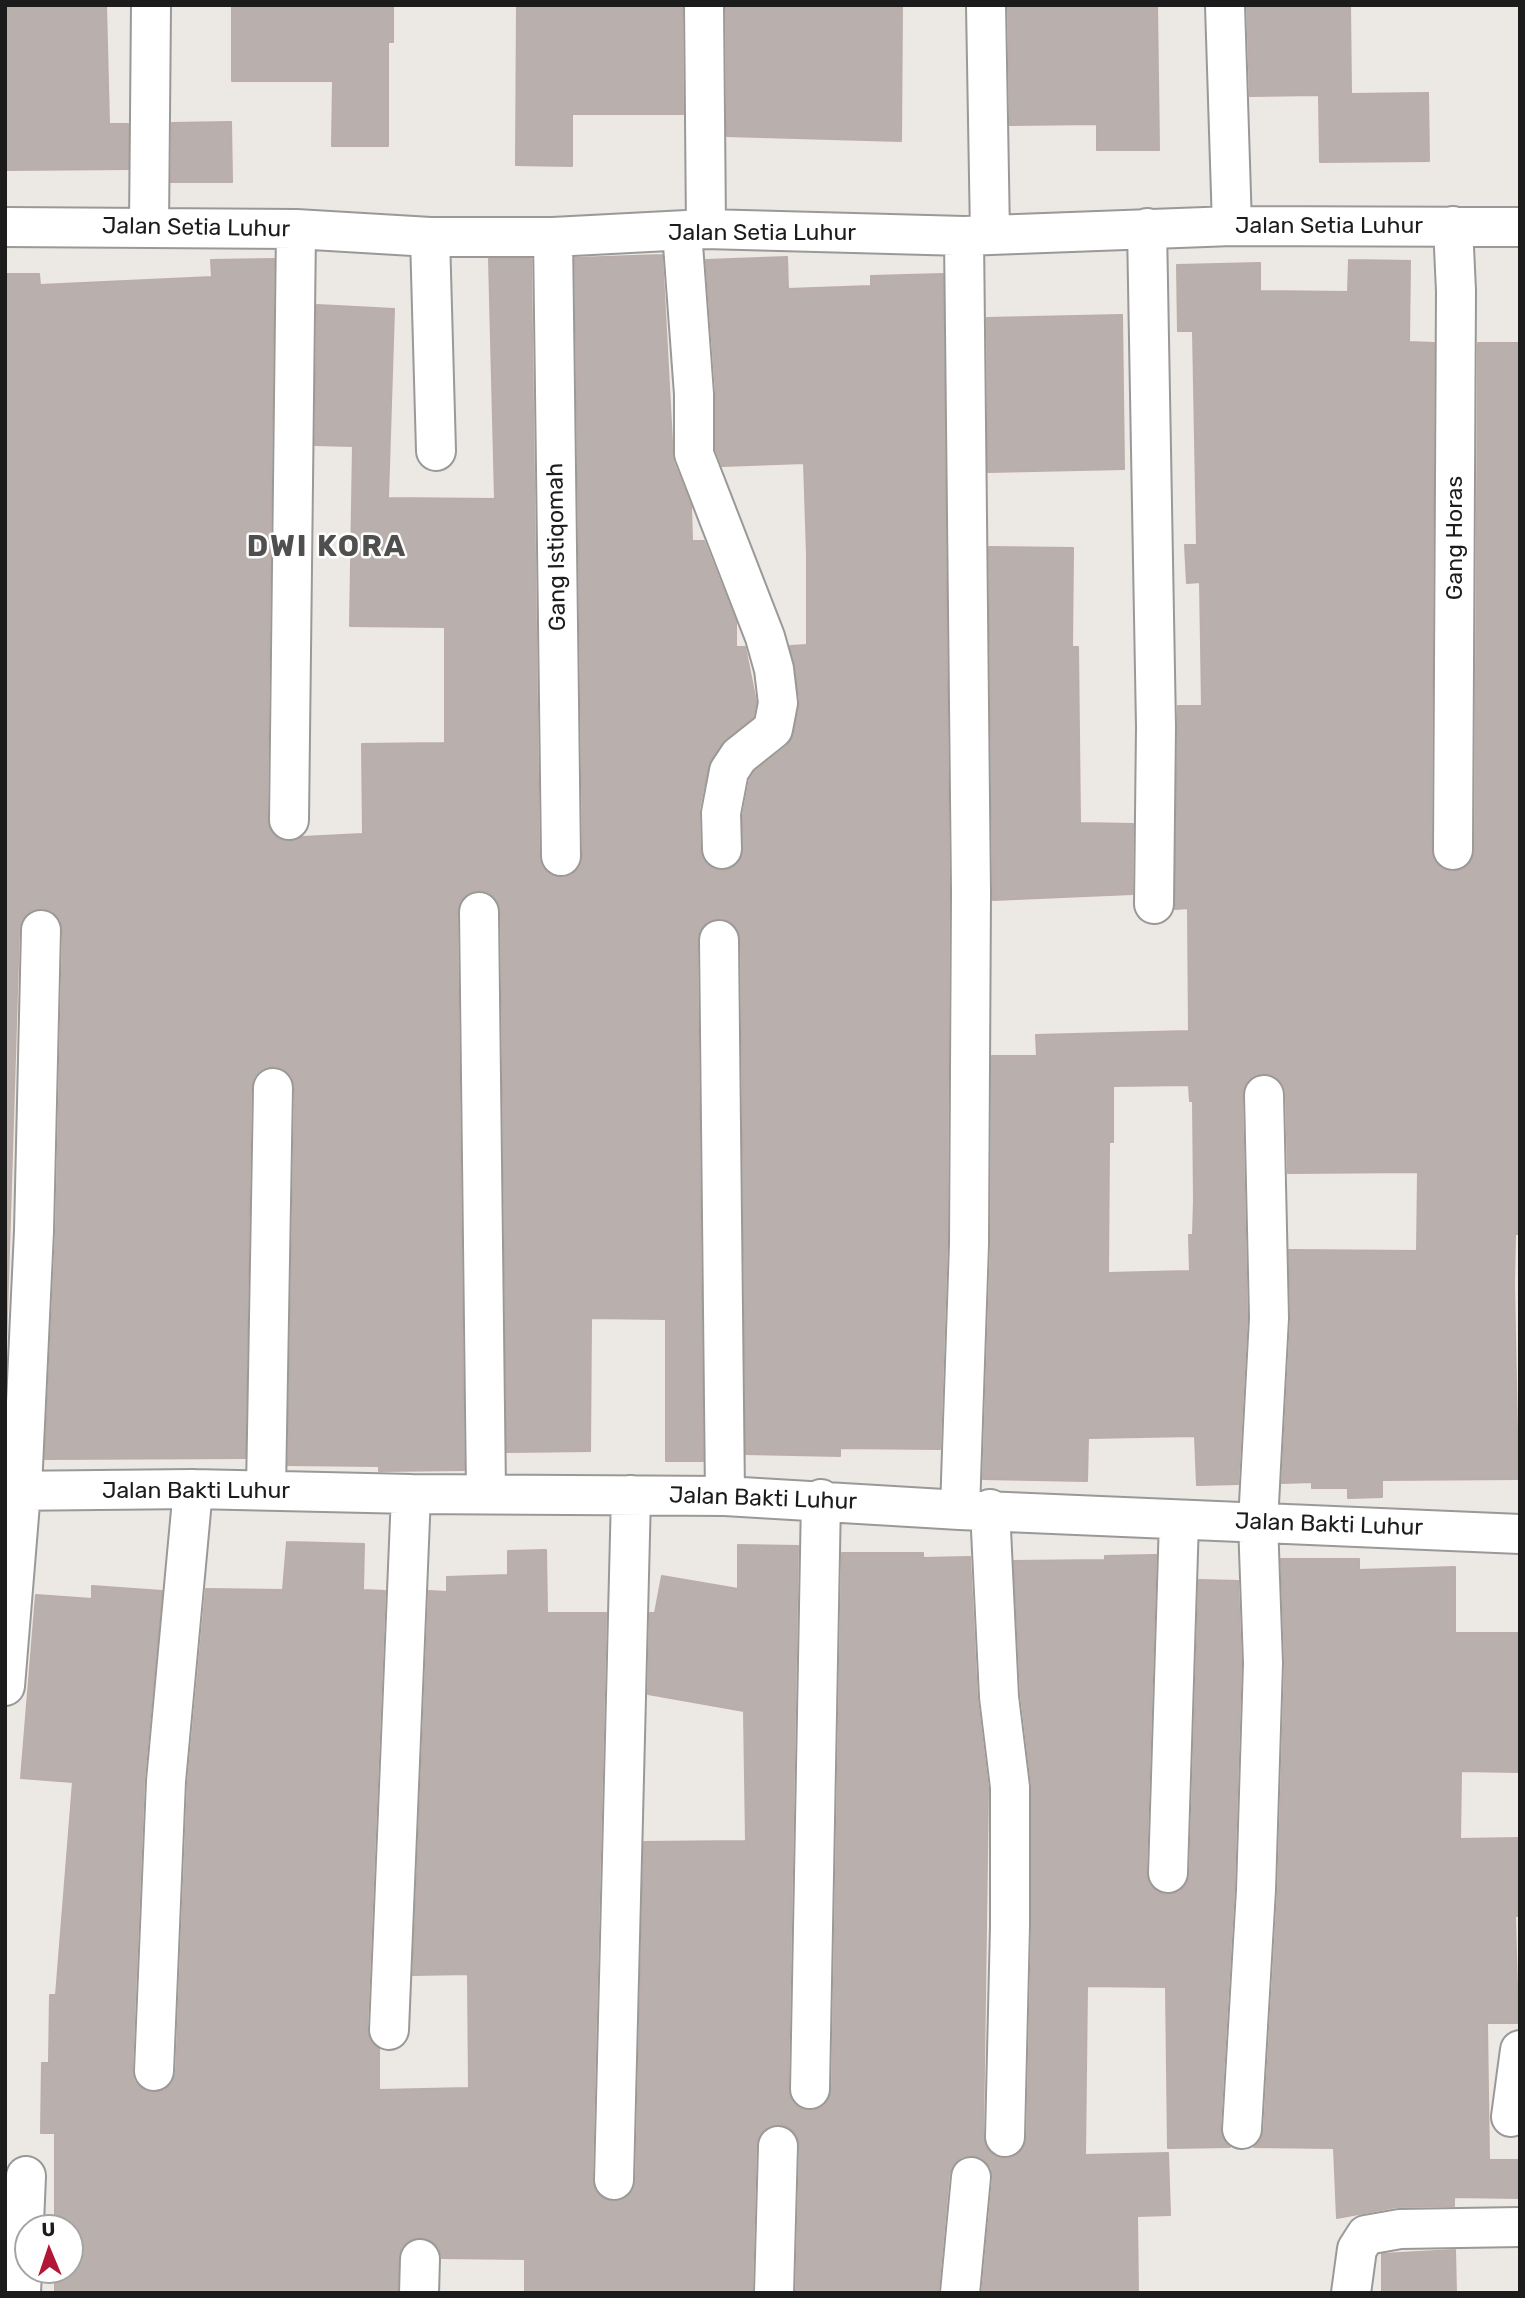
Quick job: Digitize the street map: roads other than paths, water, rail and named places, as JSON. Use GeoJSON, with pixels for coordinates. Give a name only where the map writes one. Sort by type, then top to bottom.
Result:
{"type":"FeatureCollection","features":[{"type":"Feature","properties":{"kind":"street"},"geometry":{"type":"LineString","coordinates":[[149,226],[151,5]]}},
{"type":"Feature","properties":{"kind":"street"},"geometry":{"type":"LineString","coordinates":[[704,5],[694,230],[694,454],[765,637],[774,669],[778,703],[773,729],[760,743],[739,756],[729,771],[721,813],[722,849]]}},
{"type":"Feature","properties":{"kind":"street"},"geometry":{"type":"LineString","coordinates":[[986,5],[977,235],[969,1244],[975,1510],[1010,1787],[1005,2137]]}},
{"type":"Feature","properties":{"kind":"street"},"geometry":{"type":"LineString","coordinates":[[1225,5],[1231,226]]}},
{"type":"Feature","properties":{"kind":"street","name":"Jalan Setia Luhur"},"geometry":{"type":"LineString","coordinates":[[5,227],[296,229],[429,237],[553,237],[694,230],[977,235],[1231,226],[1520,227]]}},
{"type":"Feature","properties":{"kind":"street","name":"Gang Horas"},"geometry":{"type":"LineString","coordinates":[[1453,226],[1456,290],[1453,850]]}},
{"type":"Feature","properties":{"kind":"street"},"geometry":{"type":"LineString","coordinates":[[1147,228],[1156,727],[1154,904]]}},
{"type":"Feature","properties":{"kind":"street"},"geometry":{"type":"LineString","coordinates":[[289,820],[296,229]]}},
{"type":"Feature","properties":{"kind":"street"},"geometry":{"type":"LineString","coordinates":[[429,237],[436,451]]}},
{"type":"Feature","properties":{"kind":"street","name":"Gang Istiqomah"},"geometry":{"type":"LineString","coordinates":[[553,237],[561,856]]}},
{"type":"Feature","properties":{"kind":"street"},"geometry":{"type":"LineString","coordinates":[[479,912],[486,1492]]}},
{"type":"Feature","properties":{"kind":"street"},"geometry":{"type":"LineString","coordinates":[[5,1686],[13,1491],[34,1231],[41,930]]}},
{"type":"Feature","properties":{"kind":"street"},"geometry":{"type":"LineString","coordinates":[[719,940],[725,1496]]}},
{"type":"Feature","properties":{"kind":"street"},"geometry":{"type":"LineString","coordinates":[[266,1490],[273,1088]]}},
{"type":"Feature","properties":{"kind":"street"},"geometry":{"type":"LineString","coordinates":[[1242,2129],[1256,1890],[1263,1663],[1258,1522],[1269,1318],[1264,1095]]}},
{"type":"Feature","properties":{"kind":"street"},"geometry":{"type":"LineString","coordinates":[[154,2071],[166,1781],[194,1489]]}},
{"type":"Feature","properties":{"kind":"street","name":"Jalan Bakti Luhur"},"geometry":{"type":"LineString","coordinates":[[13,1491],[194,1489],[411,1494],[486,1492],[725,1496],[1179,1520],[1520,1534]]}},
{"type":"Feature","properties":{"kind":"street"},"geometry":{"type":"LineString","coordinates":[[389,2030],[411,1494]]}},
{"type":"Feature","properties":{"kind":"street"},"geometry":{"type":"LineString","coordinates":[[614,2180],[631,1494]]}},
{"type":"Feature","properties":{"kind":"street"},"geometry":{"type":"LineString","coordinates":[[810,2089],[821,1499]]}},
{"type":"Feature","properties":{"kind":"street"},"geometry":{"type":"LineString","coordinates":[[1168,1872],[1179,1520]]}},
{"type":"Feature","properties":{"kind":"street"},"geometry":{"type":"LineString","coordinates":[[1511,2118],[1520,2050]]}},
{"type":"Feature","properties":{"kind":"street"},"geometry":{"type":"LineString","coordinates":[[774,2293],[778,2146]]}},
{"type":"Feature","properties":{"kind":"street"},"geometry":{"type":"LineString","coordinates":[[21,2293],[26,2176]]}},
{"type":"Feature","properties":{"kind":"street"},"geometry":{"type":"LineString","coordinates":[[960,2293],[971,2177]]}},
{"type":"Feature","properties":{"kind":"street"},"geometry":{"type":"LineString","coordinates":[[1351,2293],[1357,2249],[1366,2235],[1413,2228],[1520,2227]]}},
{"type":"Feature","properties":{"kind":"district","name":"DWI KORA"},"geometry":{"type":"Point","coordinates":[327,547]}}]}
